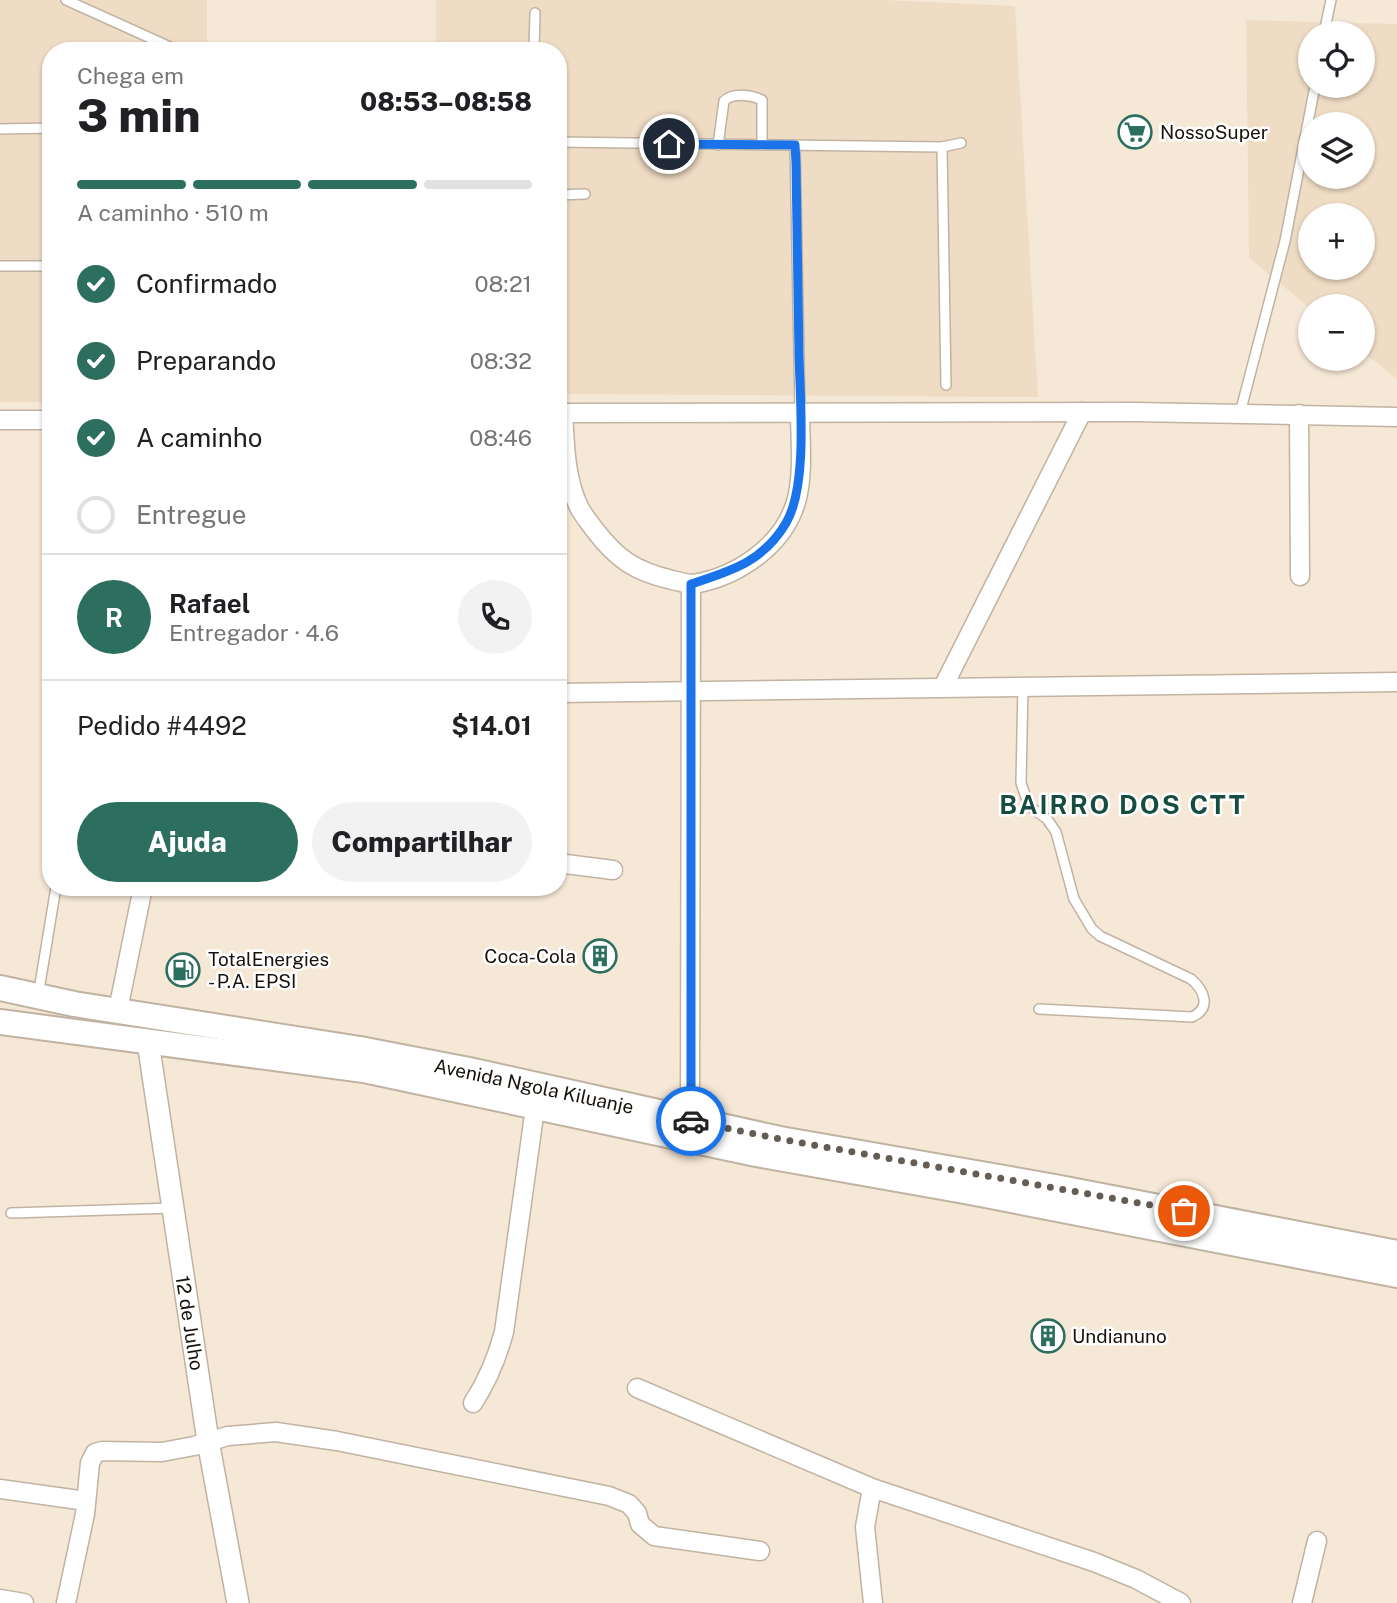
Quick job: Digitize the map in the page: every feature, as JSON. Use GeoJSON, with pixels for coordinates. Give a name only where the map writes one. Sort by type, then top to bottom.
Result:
{"type":"FeatureCollection","features":[{"type":"Feature","properties":{"kind":"main road","name":"Avenida Ngola Kiluanje"},"geometry":{"type":"LineString","coordinates":[[0,988],[360,1049],[482,1073],[793,1142],[1158,1206],[1397,1254]]}},
{"type":"Feature","properties":{"kind":"main road","name":"Avenida Ngola Kiluanje"},"geometry":{"type":"LineString","coordinates":[[0,1022],[364,1070],[756,1154],[970,1192],[1397,1275]]}},
{"type":"Feature","properties":{"kind":"street"},"geometry":{"type":"LineString","coordinates":[[567,472],[580,509],[613,553],[632,566],[654,575],[691,584],[724,574],[755,559],[773,542],[787,522],[796,502],[800,479],[800,411]]}},
{"type":"Feature","properties":{"kind":"street"},"geometry":{"type":"LineString","coordinates":[[943,687],[1082,412]]}},
{"type":"Feature","properties":{"kind":"street"},"geometry":{"type":"LineString","coordinates":[[567,413],[1082,412],[1397,417]]}},
{"type":"Feature","properties":{"kind":"street"},"geometry":{"type":"LineString","coordinates":[[1298,414],[1300,576]]}},
{"type":"Feature","properties":{"kind":"street"},"geometry":{"type":"LineString","coordinates":[[0,420],[42,420]]}},
{"type":"Feature","properties":{"kind":"street"},"geometry":{"type":"LineString","coordinates":[[690,1120],[691,584]]}},
{"type":"Feature","properties":{"kind":"street"},"geometry":{"type":"LineString","coordinates":[[567,693],[1397,682]]}},
{"type":"Feature","properties":{"kind":"street"},"geometry":{"type":"LineString","coordinates":[[567,864],[613,870]]}},
{"type":"Feature","properties":{"kind":"street"},"geometry":{"type":"LineString","coordinates":[[118,1010],[141,896]]}},
{"type":"Feature","properties":{"kind":"street","name":"12 de Julho"},"geometry":{"type":"LineString","coordinates":[[148,1042],[208,1441],[238,1603]]}},
{"type":"Feature","properties":{"kind":"street"},"geometry":{"type":"LineString","coordinates":[[473,1403],[497,1359],[504,1332],[535,1108]]}},
{"type":"Feature","properties":{"kind":"street"},"geometry":{"type":"LineString","coordinates":[[637,1388],[872,1488],[1094,1562],[1136,1579],[1181,1603]]}},
{"type":"Feature","properties":{"kind":"street"},"geometry":{"type":"LineString","coordinates":[[66,1603],[80,1542],[90,1463],[95,1453],[162,1452],[252,1432],[276,1432],[337,1441],[609,1496],[629,1504],[640,1524],[654,1536],[760,1551]]}},
{"type":"Feature","properties":{"kind":"street"},"geometry":{"type":"LineString","coordinates":[[872,1488],[865,1527],[873,1603]]}},
{"type":"Feature","properties":{"kind":"street"},"geometry":{"type":"LineString","coordinates":[[0,1489],[86,1501]]}},
{"type":"Feature","properties":{"kind":"street"},"geometry":{"type":"LineString","coordinates":[[1301,1603],[1318,1541]]}},
{"type":"Feature","properties":{"kind":"street"},"geometry":{"type":"LineString","coordinates":[[0,1599],[24,1603]]}},
{"type":"Feature","properties":{"kind":"lane"},"geometry":{"type":"LineString","coordinates":[[66,0],[159,42]]}},
{"type":"Feature","properties":{"kind":"lane"},"geometry":{"type":"LineString","coordinates":[[1327,21],[1331,0]]}},
{"type":"Feature","properties":{"kind":"lane"},"geometry":{"type":"LineString","coordinates":[[534,42],[535,13]]}},
{"type":"Feature","properties":{"kind":"lane"},"geometry":{"type":"LineString","coordinates":[[718,145],[724,101],[728,96],[736,95],[762,100],[762,145]]}},
{"type":"Feature","properties":{"kind":"lane"},"geometry":{"type":"LineString","coordinates":[[1240,413],[1285,240],[1313,98]]}},
{"type":"Feature","properties":{"kind":"lane"},"geometry":{"type":"LineString","coordinates":[[0,129],[42,128]]}},
{"type":"Feature","properties":{"kind":"lane"},"geometry":{"type":"LineString","coordinates":[[567,142],[942,146],[961,143]]}},
{"type":"Feature","properties":{"kind":"lane"},"geometry":{"type":"LineString","coordinates":[[795,145],[800,411]]}},
{"type":"Feature","properties":{"kind":"lane"},"geometry":{"type":"LineString","coordinates":[[942,146],[946,385]]}},
{"type":"Feature","properties":{"kind":"lane"},"geometry":{"type":"LineString","coordinates":[[567,195],[585,194]]}},
{"type":"Feature","properties":{"kind":"lane"},"geometry":{"type":"LineString","coordinates":[[0,266],[42,266]]}},
{"type":"Feature","properties":{"kind":"lane"},"geometry":{"type":"LineString","coordinates":[[1023,686],[1021,783],[1024,796],[1029,806],[1047,819],[1056,832],[1074,898],[1083,916],[1100,936],[1191,979],[1200,987],[1204,997],[1201,1013],[1192,1017],[1039,1009]]}},
{"type":"Feature","properties":{"kind":"lane"},"geometry":{"type":"LineString","coordinates":[[38,996],[55,896]]}},
{"type":"Feature","properties":{"kind":"lane"},"geometry":{"type":"LineString","coordinates":[[11,1213],[173,1208]]}},
{"type":"Feature","properties":{"kind":"shaded area"},"geometry":{"type":"Polygon","coordinates":[[[0,0],[207,0],[207,42],[42,42],[42,402],[0,402],[0,0]]]}},
{"type":"Feature","properties":{"kind":"shaded area"},"geometry":{"type":"Polygon","coordinates":[[[436,0],[884,0],[1015,6],[1038,397],[567,394],[567,42],[436,42],[436,0]]]}},
{"type":"Feature","properties":{"kind":"shaded area"},"geometry":{"type":"Polygon","coordinates":[[[1246,20],[1298,21],[1298,98],[1375,98],[1375,23],[1397,24],[1397,379],[1375,362],[1375,294],[1298,294],[1298,298],[1249,258],[1246,20]]]}},
{"type":"Feature","properties":{"kind":"way so far"},"geometry":{"type":"LineString","coordinates":[[691,1121],[1184,1211]]}},
{"type":"Feature","properties":{"kind":"place","name":"NossoSuper"},"geometry":{"type":"Point","coordinates":[1135,132]}},
{"type":"Feature","properties":{"kind":"place","name":"Coca-Cola"},"geometry":{"type":"Point","coordinates":[600,956]}},
{"type":"Feature","properties":{"kind":"place","name":"TotalEnergies - P.A. EPSI"},"geometry":{"type":"Point","coordinates":[183,970]}},
{"type":"Feature","properties":{"kind":"place","name":"Undianuno"},"geometry":{"type":"Point","coordinates":[1048,1336]}},
{"type":"Feature","properties":{"kind":"district","name":"BAIRRO DOS CTT"},"geometry":{"type":"Point","coordinates":[1123,805]}},
{"type":"Feature","properties":{"kind":"route"},"geometry":{"type":"LineString","coordinates":[[669,144],[795,145],[796,163],[800,479],[796,502],[787,522],[773,542],[755,559],[724,574],[691,584],[691,1121]]}}]}
